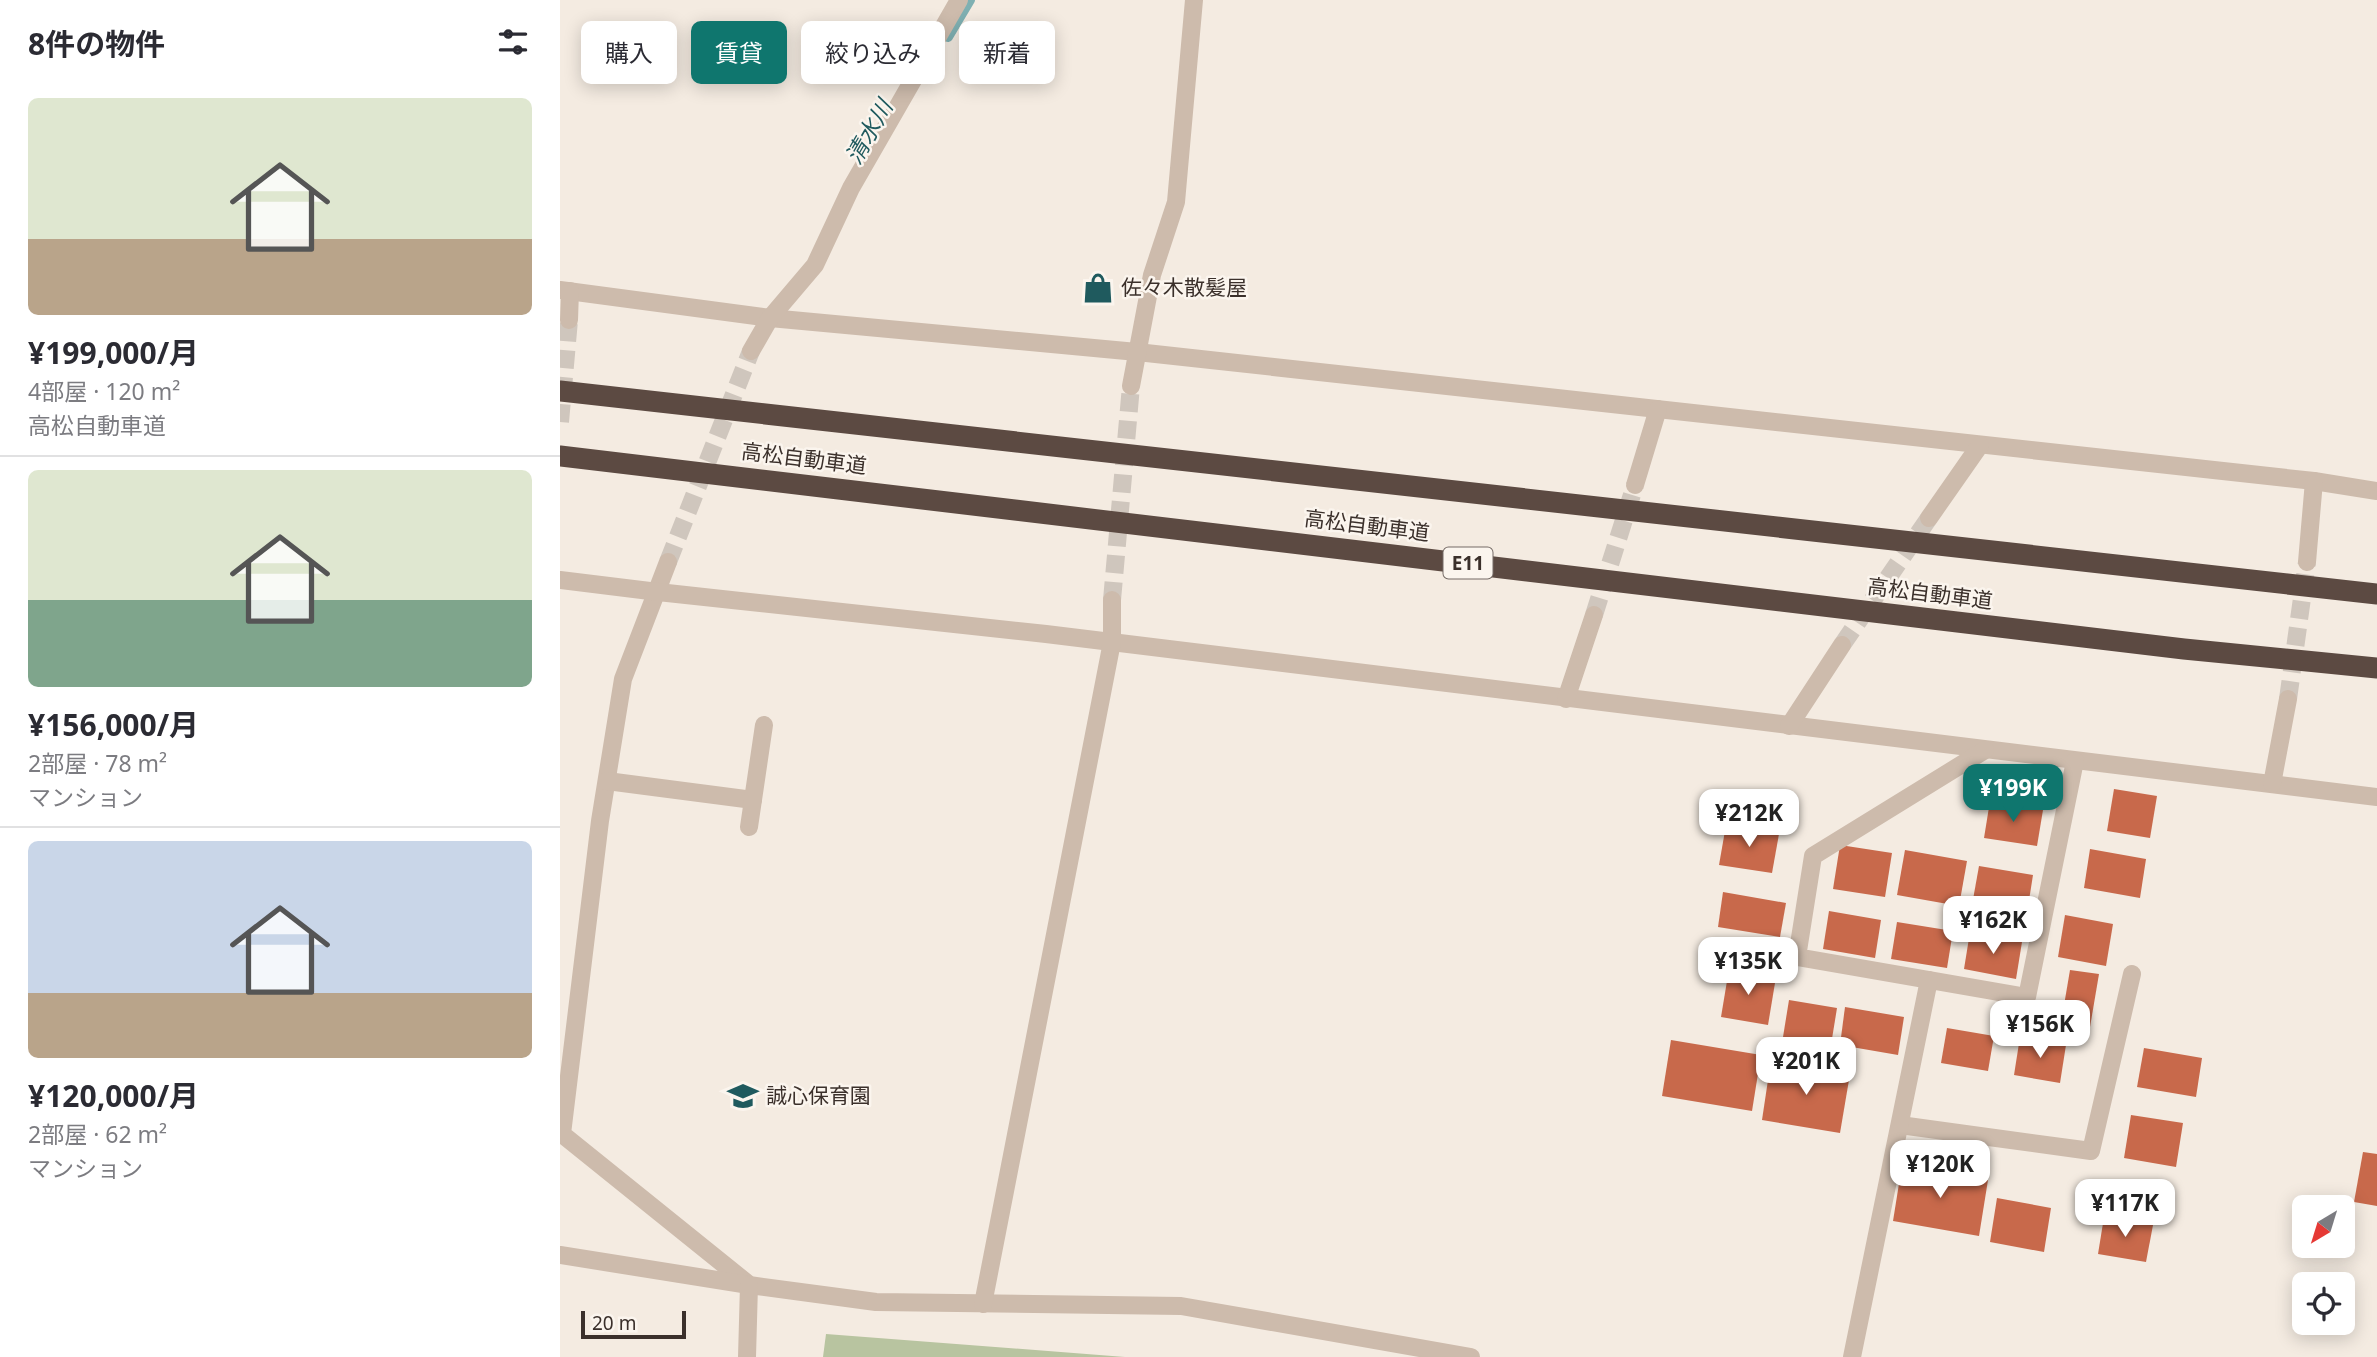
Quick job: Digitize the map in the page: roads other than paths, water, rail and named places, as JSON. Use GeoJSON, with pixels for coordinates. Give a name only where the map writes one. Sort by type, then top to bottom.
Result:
{"type":"FeatureCollection","features":[{"type":"Feature","properties":{"kind":"highway","name":"高松自動車道"},"geometry":{"type":"LineString","coordinates":[[560,391],[2377,594]]}},
{"type":"Feature","properties":{"kind":"highway","name":"高松自動車道"},"geometry":{"type":"LineString","coordinates":[[560,456],[2170,647],[2377,668]]}},
{"type":"Feature","properties":{"kind":"street"},"geometry":{"type":"LineString","coordinates":[[751,351],[770,318],[815,265],[851,188],[959,0]]}},
{"type":"Feature","properties":{"kind":"street"},"geometry":{"type":"LineString","coordinates":[[1131,386],[1152,275],[1176,202],[1194,0]]}},
{"type":"Feature","properties":{"kind":"street"},"geometry":{"type":"LineString","coordinates":[[569,320],[565,291],[770,318],[1137,352],[2314,481],[2377,491]]}},
{"type":"Feature","properties":{"kind":"street"},"geometry":{"type":"LineString","coordinates":[[1635,485],[1658,409]]}},
{"type":"Feature","properties":{"kind":"street"},"geometry":{"type":"LineString","coordinates":[[1929,518],[1980,445]]}},
{"type":"Feature","properties":{"kind":"street"},"geometry":{"type":"LineString","coordinates":[[2307,562],[2314,481]]}},
{"type":"Feature","properties":{"kind":"street"},"geometry":{"type":"LineString","coordinates":[[668,562],[623,679],[600,821],[562,1134],[749,1285]]}},
{"type":"Feature","properties":{"kind":"street"},"geometry":{"type":"LineString","coordinates":[[560,580],[1112,642],[2377,797]]}},
{"type":"Feature","properties":{"kind":"street"},"geometry":{"type":"LineString","coordinates":[[983,1304],[1112,642],[1112,600]]}},
{"type":"Feature","properties":{"kind":"street"},"geometry":{"type":"LineString","coordinates":[[1566,699],[1594,615]]}},
{"type":"Feature","properties":{"kind":"street"},"geometry":{"type":"LineString","coordinates":[[1789,726],[1842,645]]}},
{"type":"Feature","properties":{"kind":"street"},"geometry":{"type":"LineString","coordinates":[[2272,785],[2288,699]]}},
{"type":"Feature","properties":{"kind":"street"},"geometry":{"type":"LineString","coordinates":[[749,827],[764,725]]}},
{"type":"Feature","properties":{"kind":"street"},"geometry":{"type":"LineString","coordinates":[[1985,750],[1813,856],[1797,957],[2027,997],[2076,761]]}},
{"type":"Feature","properties":{"kind":"street"},"geometry":{"type":"LineString","coordinates":[[607,781],[753,800]]}},
{"type":"Feature","properties":{"kind":"street"},"geometry":{"type":"LineString","coordinates":[[1900,1125],[2091,1151],[2132,975]]}},
{"type":"Feature","properties":{"kind":"street"},"geometry":{"type":"LineString","coordinates":[[1852,1357],[1929,980]]}},
{"type":"Feature","properties":{"kind":"street"},"geometry":{"type":"LineString","coordinates":[[560,1255],[876,1302],[1181,1306],[1471,1357]]}},
{"type":"Feature","properties":{"kind":"street"},"geometry":{"type":"LineString","coordinates":[[747,1357],[749,1285]]}},
{"type":"Feature","properties":{"kind":"waterway","name":"清水川"},"geometry":{"type":"LineString","coordinates":[[948,37],[970,0]]}},
{"type":"Feature","properties":{"kind":"tunnel"},"geometry":{"type":"LineString","coordinates":[[560,422],[569,320]]}},
{"type":"Feature","properties":{"kind":"tunnel"},"geometry":{"type":"LineString","coordinates":[[668,562],[751,351]]}},
{"type":"Feature","properties":{"kind":"tunnel"},"geometry":{"type":"LineString","coordinates":[[1112,600],[1131,386]]}},
{"type":"Feature","properties":{"kind":"tunnel"},"geometry":{"type":"LineString","coordinates":[[1594,615],[1635,485]]}},
{"type":"Feature","properties":{"kind":"tunnel"},"geometry":{"type":"LineString","coordinates":[[1842,645],[1929,518]]}},
{"type":"Feature","properties":{"kind":"tunnel"},"geometry":{"type":"LineString","coordinates":[[2288,699],[2307,562]]}},
{"type":"Feature","properties":{"kind":"place","name":"佐々木散髪屋"},"geometry":{"type":"Point","coordinates":[1098,288]}},
{"type":"Feature","properties":{"kind":"place","name":"誠心保育園"},"geometry":{"type":"Point","coordinates":[743,1096]}}]}
